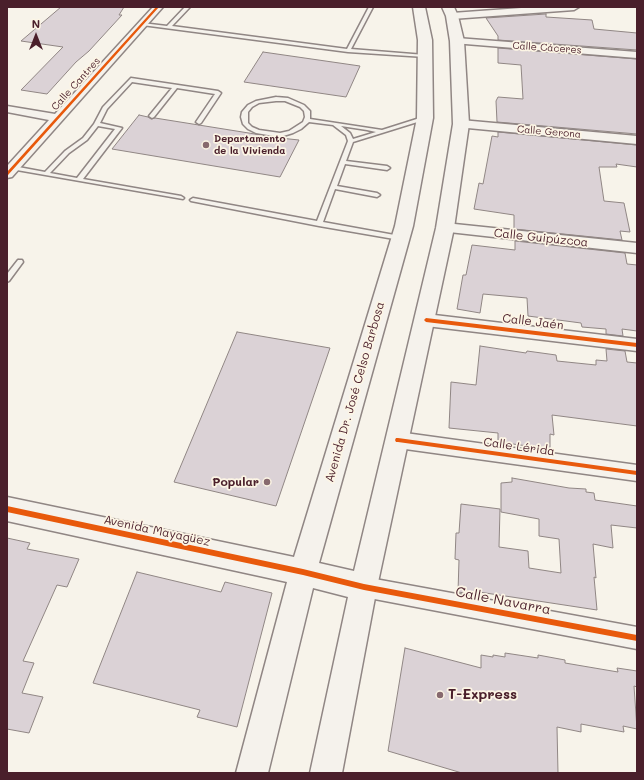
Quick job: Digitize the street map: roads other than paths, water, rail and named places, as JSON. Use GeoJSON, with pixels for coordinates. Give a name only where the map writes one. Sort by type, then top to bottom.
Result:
{"type":"FeatureCollection","features":[{"type":"Feature","properties":{"kind":"main road","name":"Avenida Dr. José Celso Barbosa"},"geometry":{"type":"LineString","coordinates":[[252,773],[302,572],[400,238],[412,187],[425,118],[425,40],[419,7]]}},
{"type":"Feature","properties":{"kind":"main road"},"geometry":{"type":"LineString","coordinates":[[326,773],[364,588],[426,320],[445,228],[462,124],[457,41],[450,12]]}},
{"type":"Feature","properties":{"kind":"main road","name":"Avenida Mayagüez"},"geometry":{"type":"LineString","coordinates":[[7,509],[302,572],[364,588]]}},
{"type":"Feature","properties":{"kind":"street","name":"Calle Cantres"},"geometry":{"type":"LineString","coordinates":[[10,171],[158,7]]}},
{"type":"Feature","properties":{"kind":"street"},"geometry":{"type":"LineString","coordinates":[[450,12],[574,7]]}},
{"type":"Feature","properties":{"kind":"street","name":"Calle Cáceres"},"geometry":{"type":"LineString","coordinates":[[457,41],[637,55]]}},
{"type":"Feature","properties":{"kind":"street"},"geometry":{"type":"LineString","coordinates":[[7,109],[58,118]]}},
{"type":"Feature","properties":{"kind":"street","name":"Calle Gerona"},"geometry":{"type":"LineString","coordinates":[[462,124],[637,140]]}},
{"type":"Feature","properties":{"kind":"street","name":"Calle Guipúzcoa"},"geometry":{"type":"LineString","coordinates":[[445,228],[637,248]]}},
{"type":"Feature","properties":{"kind":"street","name":"Calle Jaén"},"geometry":{"type":"LineString","coordinates":[[426,320],[637,345]]}},
{"type":"Feature","properties":{"kind":"street","name":"Calle Lérida"},"geometry":{"type":"LineString","coordinates":[[398,440],[637,473]]}},
{"type":"Feature","properties":{"kind":"street","name":"Calle Navarra"},"geometry":{"type":"LineString","coordinates":[[364,588],[637,638]]}},
{"type":"Feature","properties":{"kind":"lane"},"geometry":{"type":"LineString","coordinates":[[169,27],[188,7]]}},
{"type":"Feature","properties":{"kind":"lane"},"geometry":{"type":"LineString","coordinates":[[348,51],[371,7]]}},
{"type":"Feature","properties":{"kind":"lane"},"geometry":{"type":"LineString","coordinates":[[142,24],[348,51],[425,56]]}},
{"type":"Feature","properties":{"kind":"lane"},"geometry":{"type":"LineString","coordinates":[[46,174],[67,152],[85,139],[97,124],[105,108],[131,80],[218,93],[199,122]]}},
{"type":"Feature","properties":{"kind":"lane"},"geometry":{"type":"LineString","coordinates":[[152,116],[175,87]]}},
{"type":"Feature","properties":{"kind":"lane"},"geometry":{"type":"LineString","coordinates":[[286,99],[302,106],[307,111],[307,120],[300,128],[291,132],[268,134],[258,132],[250,128],[245,123],[244,117],[245,112],[250,106],[258,102],[286,99]]}},
{"type":"Feature","properties":{"kind":"lane"},"geometry":{"type":"LineString","coordinates":[[351,141],[411,124],[425,118]]}},
{"type":"Feature","properties":{"kind":"lane"},"geometry":{"type":"LineString","coordinates":[[307,120],[382,131]]}},
{"type":"Feature","properties":{"kind":"lane"},"geometry":{"type":"LineString","coordinates":[[319,224],[351,141],[348,134],[344,130],[332,123]]}},
{"type":"Feature","properties":{"kind":"lane"},"geometry":{"type":"LineString","coordinates":[[79,179],[119,128],[97,124]]}},
{"type":"Feature","properties":{"kind":"lane"},"geometry":{"type":"LineString","coordinates":[[343,162],[387,168]]}},
{"type":"Feature","properties":{"kind":"lane"},"geometry":{"type":"LineString","coordinates":[[10,171],[79,179],[181,198]]}},
{"type":"Feature","properties":{"kind":"lane"},"geometry":{"type":"LineString","coordinates":[[333,187],[377,195]]}},
{"type":"Feature","properties":{"kind":"lane"},"geometry":{"type":"LineString","coordinates":[[193,200],[400,238]]}},
{"type":"Feature","properties":{"kind":"lane"},"geometry":{"type":"LineString","coordinates":[[7,279],[20,262]]}},
{"type":"Feature","properties":{"kind":"place","name":"Departamento de la Vivienda"},"geometry":{"type":"Point","coordinates":[206,145]}},
{"type":"Feature","properties":{"kind":"place","name":"Popular"},"geometry":{"type":"Point","coordinates":[267,482]}},
{"type":"Feature","properties":{"kind":"place","name":"T-Express"},"geometry":{"type":"Point","coordinates":[440,695]}}]}
